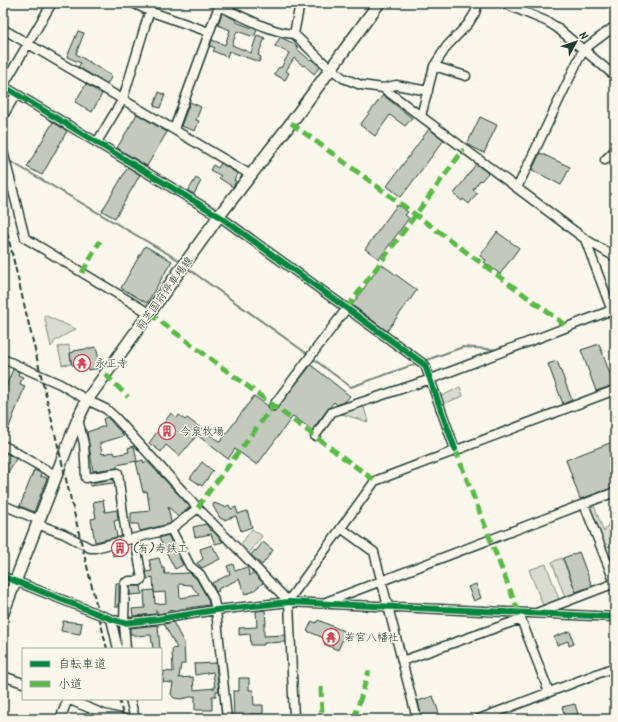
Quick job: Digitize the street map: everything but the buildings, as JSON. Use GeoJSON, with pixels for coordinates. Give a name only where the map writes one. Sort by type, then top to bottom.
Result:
{"type":"FeatureCollection","features":[{"type":"Feature","properties":{"kind":"main road","name":"前芝国府停車場線"},"geometry":{"type":"LineString","coordinates":[[3,614],[78,418],[87,400],[219,216],[331,69],[379,3]]}},
{"type":"Feature","properties":{"kind":"street"},"geometry":{"type":"LineString","coordinates":[[52,3],[3,86],[219,216],[425,365],[456,449]]}},
{"type":"Feature","properties":{"kind":"street"},"geometry":{"type":"LineString","coordinates":[[133,3],[149,11],[209,32]]}},
{"type":"Feature","properties":{"kind":"street"},"geometry":{"type":"LineString","coordinates":[[97,142],[123,98],[152,3]]}},
{"type":"Feature","properties":{"kind":"street"},"geometry":{"type":"LineString","coordinates":[[294,34],[300,3]]}},
{"type":"Feature","properties":{"kind":"street"},"geometry":{"type":"LineString","coordinates":[[421,116],[434,66],[447,46],[468,24],[475,13],[478,3]]}},
{"type":"Feature","properties":{"kind":"street"},"geometry":{"type":"LineString","coordinates":[[503,3],[548,22],[564,33],[615,76]]}},
{"type":"Feature","properties":{"kind":"street"},"geometry":{"type":"LineString","coordinates":[[174,129],[219,4],[285,34],[294,34],[331,69],[343,78],[361,85],[383,88],[396,86],[428,92]]}},
{"type":"Feature","properties":{"kind":"street"},"geometry":{"type":"LineString","coordinates":[[517,188],[584,50],[615,26]]}},
{"type":"Feature","properties":{"kind":"street"},"geometry":{"type":"LineString","coordinates":[[3,28],[251,175]]}},
{"type":"Feature","properties":{"kind":"street"},"geometry":{"type":"LineString","coordinates":[[434,66],[466,76]]}},
{"type":"Feature","properties":{"kind":"street"},"geometry":{"type":"LineString","coordinates":[[383,88],[585,239],[615,257]]}},
{"type":"Feature","properties":{"kind":"street"},"geometry":{"type":"LineString","coordinates":[[3,116],[16,94]]}},
{"type":"Feature","properties":{"kind":"street"},"geometry":{"type":"LineString","coordinates":[[605,160],[615,150]]}},
{"type":"Feature","properties":{"kind":"street"},"geometry":{"type":"LineString","coordinates":[[3,151],[5,170],[25,238],[149,313]]}},
{"type":"Feature","properties":{"kind":"street"},"geometry":{"type":"LineString","coordinates":[[585,239],[615,319]]}},
{"type":"Feature","properties":{"kind":"street"},"geometry":{"type":"LineString","coordinates":[[273,406],[347,308]]}},
{"type":"Feature","properties":{"kind":"street"},"geometry":{"type":"LineString","coordinates":[[315,436],[332,412],[431,379],[612,310]]}},
{"type":"Feature","properties":{"kind":"street"},"geometry":{"type":"LineString","coordinates":[[3,359],[60,384],[106,409],[198,508],[289,602]]}},
{"type":"Feature","properties":{"kind":"street"},"geometry":{"type":"LineString","coordinates":[[294,719],[290,597],[375,481],[456,449],[615,390]]}},
{"type":"Feature","properties":{"kind":"street"},"geometry":{"type":"LineString","coordinates":[[78,418],[84,444],[86,478],[118,472],[122,514],[142,578],[140,581],[129,581],[125,583],[124,623],[126,648]]}},
{"type":"Feature","properties":{"kind":"street"},"geometry":{"type":"LineString","coordinates":[[3,445],[57,476]]}},
{"type":"Feature","properties":{"kind":"street"},"geometry":{"type":"LineString","coordinates":[[322,604],[615,492]]}},
{"type":"Feature","properties":{"kind":"street"},"geometry":{"type":"LineString","coordinates":[[536,614],[615,583],[584,504]]}},
{"type":"Feature","properties":{"kind":"street"},"geometry":{"type":"LineString","coordinates":[[3,505],[90,548],[171,529],[198,508]]}},
{"type":"Feature","properties":{"kind":"street"},"geometry":{"type":"LineString","coordinates":[[341,528],[374,552],[417,719]]}},
{"type":"Feature","properties":{"kind":"street"},"geometry":{"type":"LineString","coordinates":[[171,529],[190,566],[200,574],[213,597],[216,610],[227,719]]}},
{"type":"Feature","properties":{"kind":"street"},"geometry":{"type":"LineString","coordinates":[[3,577],[124,623],[216,610],[289,602],[520,616],[536,614],[615,617]]}},
{"type":"Feature","properties":{"kind":"street"},"geometry":{"type":"LineString","coordinates":[[402,662],[520,616]]}},
{"type":"Feature","properties":{"kind":"street"},"geometry":{"type":"LineString","coordinates":[[520,616],[549,692]]}},
{"type":"Feature","properties":{"kind":"street"},"geometry":{"type":"LineString","coordinates":[[111,619],[118,648]]}},
{"type":"Feature","properties":{"kind":"street"},"geometry":{"type":"LineString","coordinates":[[479,719],[492,717],[549,692],[615,667]]}},
{"type":"Feature","properties":{"kind":"street"},"geometry":{"type":"LineString","coordinates":[[3,676],[22,683]]}},
{"type":"Feature","properties":{"kind":"street"},"geometry":{"type":"LineString","coordinates":[[60,719],[68,700]]}},
{"type":"Feature","properties":{"kind":"street"},"geometry":{"type":"LineString","coordinates":[[70,700],[104,714],[124,719]]}},
{"type":"Feature","properties":{"kind":"street"},"geometry":{"type":"LineString","coordinates":[[130,700],[135,719]]}},
{"type":"Feature","properties":{"kind":"shaded area"},"geometry":{"type":"Polygon","coordinates":[[[44,315],[76,329],[56,340],[51,347],[44,315]]]}},
{"type":"Feature","properties":{"kind":"shaded area"},"geometry":{"type":"Polygon","coordinates":[[[69,345],[71,364],[62,365],[58,347],[69,345]]]}},
{"type":"Feature","properties":{"kind":"shaded area"},"geometry":{"type":"Polygon","coordinates":[[[460,387],[463,396],[443,404],[440,397],[460,387]]]}},
{"type":"Feature","properties":{"kind":"shaded area"},"geometry":{"type":"Polygon","coordinates":[[[363,403],[368,422],[335,412],[363,403]]]}},
{"type":"Feature","properties":{"kind":"shaded area"},"geometry":{"type":"Polygon","coordinates":[[[593,503],[604,532],[615,512],[615,546],[603,547],[587,506],[593,503]]]}},
{"type":"Feature","properties":{"kind":"shaded area"},"geometry":{"type":"Polygon","coordinates":[[[252,529],[262,536],[247,556],[239,547],[252,529]]]}},
{"type":"Feature","properties":{"kind":"shaded area"},"geometry":{"type":"Polygon","coordinates":[[[562,558],[577,595],[566,600],[552,562],[562,558]]]}},
{"type":"Feature","properties":{"kind":"shaded area"},"geometry":{"type":"Polygon","coordinates":[[[546,564],[560,602],[544,608],[529,570],[546,564]]]}},
{"type":"Feature","properties":{"kind":"waterway"},"geometry":{"type":"LineString","coordinates":[[8,160],[182,262]]}},
{"type":"Feature","properties":{"kind":"waterway"},"geometry":{"type":"LineString","coordinates":[[187,268],[309,355]]}},
{"type":"Feature","properties":{"kind":"waterway"},"geometry":{"type":"LineString","coordinates":[[424,361],[463,347],[499,350]]}},
{"type":"Feature","properties":{"kind":"waterway"},"geometry":{"type":"LineString","coordinates":[[312,358],[351,387],[418,363]]}},
{"type":"Feature","properties":{"kind":"railway"},"geometry":{"type":"LineString","coordinates":[[3,215],[107,648]]}},
{"type":"Feature","properties":{"kind":"railway"},"geometry":{"type":"LineString","coordinates":[[119,700],[124,719]]}},
{"type":"Feature","properties":{"kind":"marked path"},"geometry":{"type":"LineString","coordinates":[[291,123],[564,324],[566,328]]}},
{"type":"Feature","properties":{"kind":"marked path"},"geometry":{"type":"LineString","coordinates":[[347,308],[464,149]]}},
{"type":"Feature","properties":{"kind":"marked path"},"geometry":{"type":"LineString","coordinates":[[82,273],[100,241]]}},
{"type":"Feature","properties":{"kind":"marked path"},"geometry":{"type":"LineString","coordinates":[[149,313],[375,481]]}},
{"type":"Feature","properties":{"kind":"marked path"},"geometry":{"type":"LineString","coordinates":[[105,374],[128,397]]}},
{"type":"Feature","properties":{"kind":"marked path"},"geometry":{"type":"LineString","coordinates":[[198,508],[273,406]]}},
{"type":"Feature","properties":{"kind":"marked path"},"geometry":{"type":"LineString","coordinates":[[455,449],[519,613]]}},
{"type":"Feature","properties":{"kind":"marked path"},"geometry":{"type":"LineString","coordinates":[[354,719],[369,671]]}},
{"type":"Feature","properties":{"kind":"marked path"},"geometry":{"type":"LineString","coordinates":[[321,687],[322,719]]}},
{"type":"Feature","properties":{"kind":"cycle path"},"geometry":{"type":"LineString","coordinates":[[3,86],[219,216],[425,365],[455,449]]}},
{"type":"Feature","properties":{"kind":"cycle path"},"geometry":{"type":"LineString","coordinates":[[3,577],[124,623],[216,610],[289,602],[615,617]]}},
{"type":"Feature","properties":{"kind":"place","name":"永正寺"},"geometry":{"type":"Point","coordinates":[82,363]}},
{"type":"Feature","properties":{"kind":"place","name":"今泉牧場"},"geometry":{"type":"Point","coordinates":[167,431]}},
{"type":"Feature","properties":{"kind":"place","name":"(有)寿鉄工"},"geometry":{"type":"Point","coordinates":[120,548]}},
{"type":"Feature","properties":{"kind":"place","name":"若宮八幡社"},"geometry":{"type":"Point","coordinates":[331,637]}}]}
